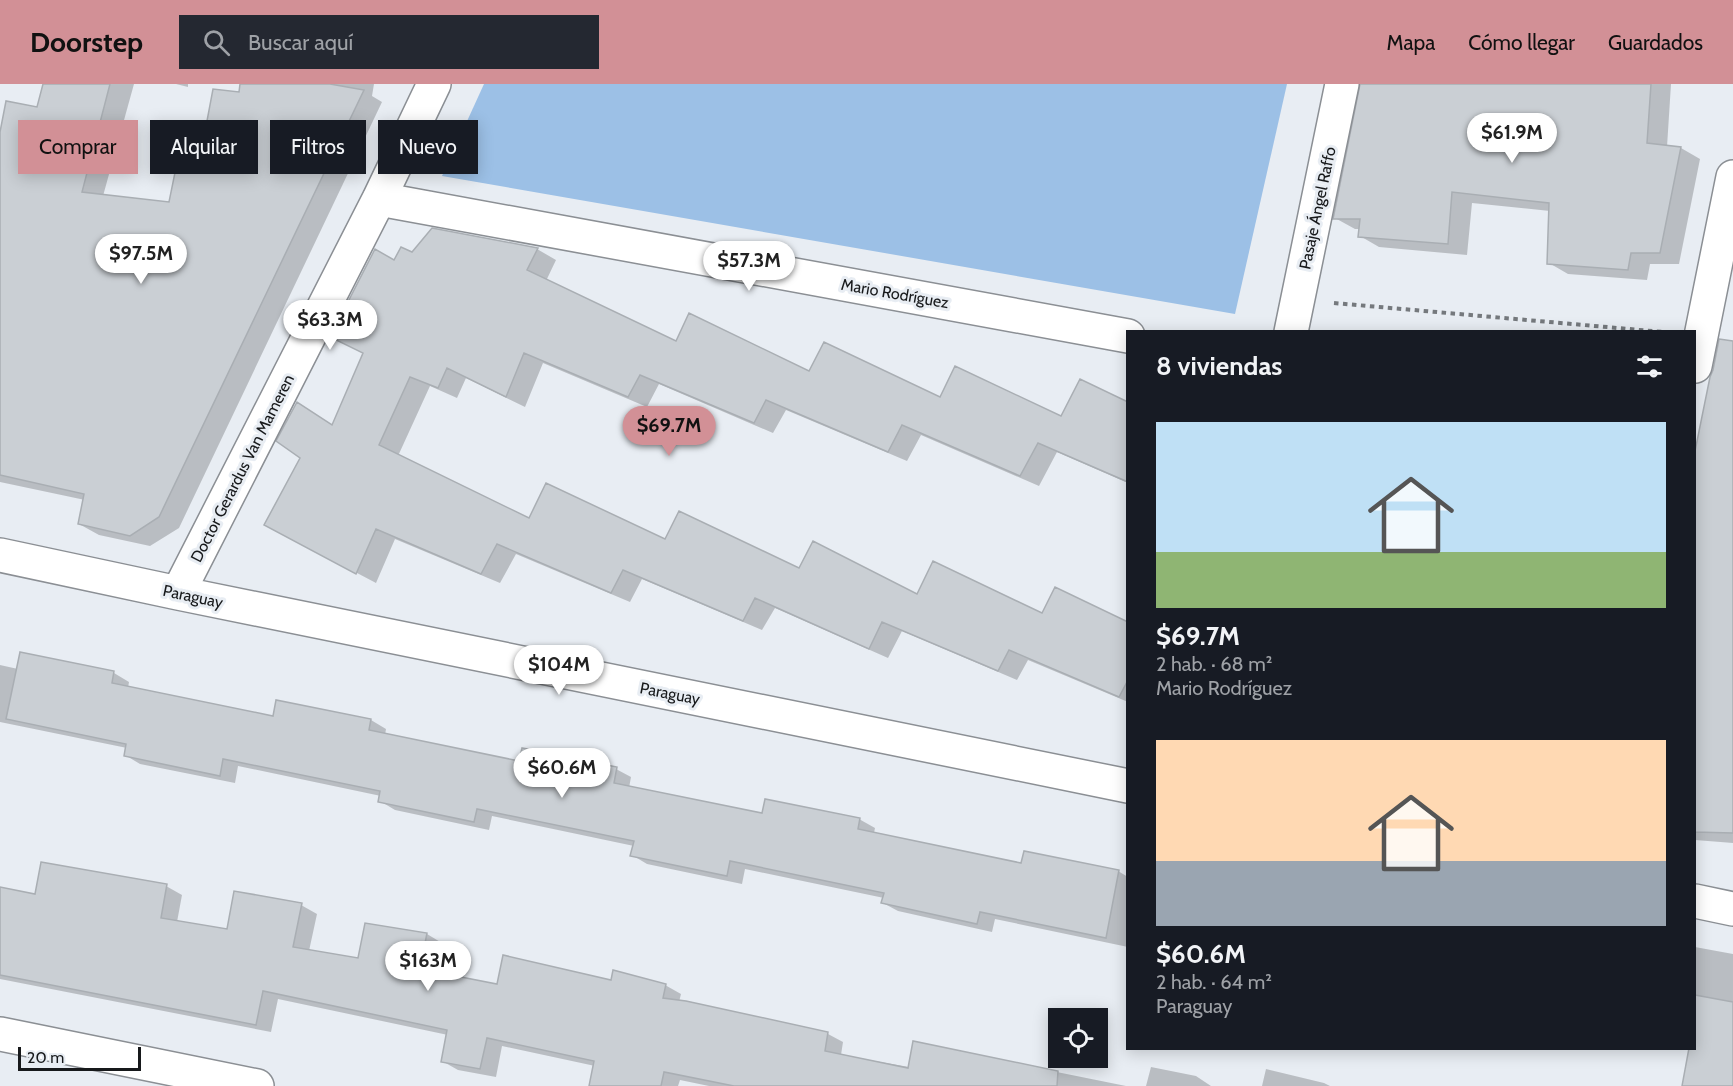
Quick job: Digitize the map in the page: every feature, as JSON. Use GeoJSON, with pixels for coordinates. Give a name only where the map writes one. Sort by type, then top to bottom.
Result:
{"type":"FeatureCollection","features":[{"type":"Feature","properties":{"kind":"street","name":"Doctor Gerardus Van Mameren"},"geometry":{"type":"LineString","coordinates":[[178,593],[379,199],[434,84]]}},
{"type":"Feature","properties":{"kind":"street","name":"Pasaje Ángel Raffo"},"geometry":{"type":"LineString","coordinates":[[1291,330],[1342,84]]}},
{"type":"Feature","properties":{"kind":"street"},"geometry":{"type":"LineString","coordinates":[[1696,361],[1733,177]]}},
{"type":"Feature","properties":{"kind":"street","name":"Mario Rodríguez"},"geometry":{"type":"LineString","coordinates":[[379,199],[1126,336]]}},
{"type":"Feature","properties":{"kind":"street","name":"Paraguay"},"geometry":{"type":"LineString","coordinates":[[0,555],[1126,786]]}},
{"type":"Feature","properties":{"kind":"street"},"geometry":{"type":"LineString","coordinates":[[1696,901],[1733,909]]}},
{"type":"Feature","properties":{"kind":"street"},"geometry":{"type":"LineString","coordinates":[[0,1034],[257,1086]]}},
{"type":"Feature","properties":{"kind":"path"},"geometry":{"type":"LineString","coordinates":[[1298,300],[1640,330]]}},
{"type":"Feature","properties":{"kind":"shaded area"},"geometry":{"type":"Polygon","coordinates":[[[484,84],[1287,84],[1235,314],[442,176],[443,174],[478,174],[478,120],[468,120],[484,84]]]}},
{"type":"Feature","properties":{"kind":"building"},"geometry":{"type":"Polygon","coordinates":[[[43,84],[110,84],[101,120],[18,120],[18,174],[87,174],[82,192],[169,202],[175,174],[258,174],[258,120],[207,120],[213,89],[239,92],[240,84],[330,84],[364,90],[350,120],[270,120],[270,174],[324,174],[159,517],[130,536],[78,524],[84,494],[0,475],[0,132],[6,101],[37,107],[43,84]]]}},
{"type":"Feature","properties":{"kind":"building"},"geometry":{"type":"Polygon","coordinates":[[[1360,84],[1651,84],[1647,143],[1681,147],[1660,253],[1631,253],[1628,270],[1547,264],[1549,203],[1452,192],[1448,244],[1358,237],[1360,219],[1333,219],[1360,84]]]}},
{"type":"Feature","properties":{"kind":"building"},"geometry":{"type":"Polygon","coordinates":[[[432,228],[538,248],[527,270],[676,341],[689,313],[809,371],[824,342],[940,397],[955,366],[1061,416],[1080,379],[1126,401],[1126,481],[1038,443],[1020,476],[902,425],[888,452],[766,400],[754,423],[640,375],[628,397],[524,353],[506,397],[447,368],[438,388],[410,377],[379,445],[529,518],[546,483],[665,539],[679,511],[799,568],[813,541],[917,594],[933,561],[1042,613],[1055,587],[1126,621],[1126,684],[1119,697],[1009,650],[998,671],[882,622],[869,649],[755,598],[743,621],[623,570],[611,593],[497,544],[481,574],[376,529],[356,574],[264,525],[300,458],[276,441],[297,402],[332,425],[363,353],[330,337],[375,249],[394,260],[401,247],[412,252],[432,228]]]}},
{"type":"Feature","properties":{"kind":"building"},"geometry":{"type":"Polygon","coordinates":[[[1719,339],[1733,341],[1733,833],[1696,832],[1696,446],[1719,339]]]}},
{"type":"Feature","properties":{"kind":"building"},"geometry":{"type":"Polygon","coordinates":[[[20,652],[114,671],[112,683],[273,716],[276,700],[371,719],[369,730],[519,761],[522,748],[617,767],[614,783],[762,813],[765,799],[860,818],[858,829],[1021,863],[1024,851],[1119,870],[1106,938],[980,912],[977,924],[881,903],[884,893],[730,861],[727,876],[630,856],[634,841],[477,809],[474,822],[378,802],[380,791],[223,759],[220,776],[124,756],[126,744],[6,719],[20,652]]]}},
{"type":"Feature","properties":{"kind":"building"},"geometry":{"type":"Polygon","coordinates":[[[41,862],[167,884],[161,918],[227,929],[234,891],[302,903],[293,947],[358,958],[365,923],[427,933],[420,969],[497,984],[503,955],[611,980],[613,970],[666,984],[663,998],[828,1032],[825,1051],[908,1068],[913,1041],[1058,1071],[1057,1086],[734,1086],[664,1072],[661,1086],[589,1086],[594,1061],[487,1038],[480,1069],[441,1062],[447,1030],[263,991],[256,1025],[0,975],[0,887],[35,894],[41,862]]]}},
{"type":"Feature","properties":{"kind":"building"},"geometry":{"type":"Polygon","coordinates":[[[1696,995],[1733,1002],[1733,1086],[1682,1086],[1689,1050],[1696,1050],[1696,995]]]}}]}
